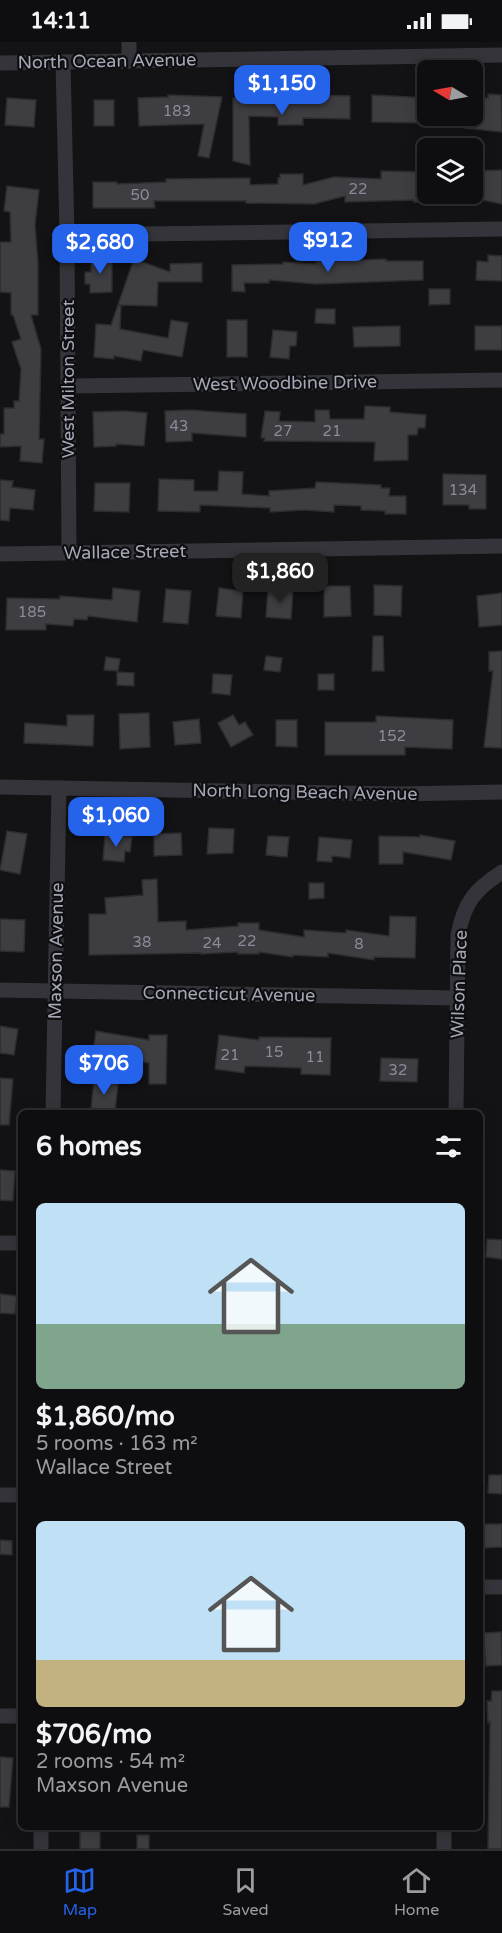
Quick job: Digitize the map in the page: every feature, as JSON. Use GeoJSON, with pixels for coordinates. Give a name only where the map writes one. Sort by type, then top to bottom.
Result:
{"type":"FeatureCollection","features":[{"type":"Feature","properties":{"kind":"street"},"geometry":{"type":"LineString","coordinates":[[129,42],[129,61]]}},
{"type":"Feature","properties":{"kind":"street"},"geometry":{"type":"LineString","coordinates":[[328,42],[328,58]]}},
{"type":"Feature","properties":{"kind":"street","name":"North Ocean Avenue"},"geometry":{"type":"LineString","coordinates":[[0,63],[502,55]]}},
{"type":"Feature","properties":{"kind":"street","name":"West Milton Street"},"geometry":{"type":"LineString","coordinates":[[63,62],[69,386],[69,553]]}},
{"type":"Feature","properties":{"kind":"street"},"geometry":{"type":"LineString","coordinates":[[67,235],[502,229]]}},
{"type":"Feature","properties":{"kind":"street","name":"West Woodbine Drive"},"geometry":{"type":"LineString","coordinates":[[69,386],[502,380]]}},
{"type":"Feature","properties":{"kind":"street","name":"Wallace Street"},"geometry":{"type":"LineString","coordinates":[[0,554],[502,546]]}},
{"type":"Feature","properties":{"kind":"street","name":"North Long Beach Avenue"},"geometry":{"type":"LineString","coordinates":[[0,787],[398,794],[502,792]]}},
{"type":"Feature","properties":{"kind":"street","name":"Maxson Avenue"},"geometry":{"type":"LineString","coordinates":[[53,1110],[59,788]]}},
{"type":"Feature","properties":{"kind":"street","name":"Wilson Place"},"geometry":{"type":"LineString","coordinates":[[456,1110],[458,935],[467,905],[483,885],[502,872]]}},
{"type":"Feature","properties":{"kind":"street","name":"Connecticut Avenue"},"geometry":{"type":"LineString","coordinates":[[0,990],[458,998]]}},
{"type":"Feature","properties":{"kind":"street"},"geometry":{"type":"LineString","coordinates":[[0,1243],[18,1243]]}},
{"type":"Feature","properties":{"kind":"street"},"geometry":{"type":"LineString","coordinates":[[0,1495],[18,1495]]}},
{"type":"Feature","properties":{"kind":"street"},"geometry":{"type":"LineString","coordinates":[[483,1587],[502,1587]]}},
{"type":"Feature","properties":{"kind":"street"},"geometry":{"type":"LineString","coordinates":[[0,1716],[18,1716]]}},
{"type":"Feature","properties":{"kind":"street"},"geometry":{"type":"LineString","coordinates":[[40,1849],[41,1830]]}},
{"type":"Feature","properties":{"kind":"street"},"geometry":{"type":"LineString","coordinates":[[444,1830],[444,1849]]}},
{"type":"Feature","properties":{"kind":"building"},"geometry":{"type":"Polygon","coordinates":[[[488,94],[501,95],[502,132],[465,128],[465,126],[483,126],[483,98],[488,98],[488,94]]]}},
{"type":"Feature","properties":{"kind":"building"},"geometry":{"type":"Polygon","coordinates":[[[168,95],[222,97],[209,158],[198,156],[204,124],[139,126],[138,98],[168,97],[168,95]]]}},
{"type":"Feature","properties":{"kind":"building"},"geometry":{"type":"Polygon","coordinates":[[[314,95],[350,96],[350,119],[303,118],[303,125],[278,125],[278,117],[249,116],[250,165],[233,161],[233,98],[314,98],[314,95]]]}},
{"type":"Feature","properties":{"kind":"building"},"geometry":{"type":"Polygon","coordinates":[[[372,95],[417,97],[417,123],[372,122],[372,95]]]}},
{"type":"Feature","properties":{"kind":"building"},"geometry":{"type":"Polygon","coordinates":[[[7,98],[36,100],[34,127],[5,125],[7,98]]]}},
{"type":"Feature","properties":{"kind":"building"},"geometry":{"type":"Polygon","coordinates":[[[94,100],[114,100],[114,126],[94,126],[94,100]]]}},
{"type":"Feature","properties":{"kind":"building"},"geometry":{"type":"Polygon","coordinates":[[[502,170],[502,204],[483,200],[483,171],[502,170]]]}},
{"type":"Feature","properties":{"kind":"building"},"geometry":{"type":"Polygon","coordinates":[[[381,171],[417,172],[417,202],[414,200],[345,202],[345,196],[314,204],[154,201],[155,208],[93,208],[93,182],[117,182],[117,184],[166,182],[166,179],[250,178],[250,185],[278,184],[280,174],[303,174],[303,185],[334,177],[381,179],[381,171]]]}},
{"type":"Feature","properties":{"kind":"building"},"geometry":{"type":"Polygon","coordinates":[[[7,186],[39,190],[35,225],[38,315],[31,315],[41,349],[39,439],[44,439],[42,463],[20,461],[21,446],[0,447],[0,434],[4,434],[4,408],[14,408],[14,401],[19,401],[21,369],[12,342],[21,339],[13,315],[11,315],[11,293],[0,292],[0,242],[11,242],[10,212],[4,211],[7,186]]]}},
{"type":"Feature","properties":{"kind":"building"},"geometry":{"type":"Polygon","coordinates":[[[488,255],[502,256],[502,281],[476,280],[477,261],[488,262],[488,255]]]}},
{"type":"Feature","properties":{"kind":"building"},"geometry":{"type":"Polygon","coordinates":[[[91,256],[112,256],[112,292],[90,293],[90,284],[85,284],[85,272],[91,272],[91,256]]]}},
{"type":"Feature","properties":{"kind":"building"},"geometry":{"type":"Polygon","coordinates":[[[134,259],[170,272],[170,264],[202,263],[202,282],[158,282],[157,306],[121,305],[120,329],[168,338],[171,320],[188,323],[182,357],[143,350],[141,361],[114,356],[114,359],[94,357],[96,324],[111,325],[134,259]]]}},
{"type":"Feature","properties":{"kind":"building"},"geometry":{"type":"Polygon","coordinates":[[[386,259],[386,261],[423,261],[423,280],[316,284],[269,280],[269,283],[244,283],[245,292],[232,291],[232,265],[283,264],[283,262],[316,264],[316,262],[386,259]]]}},
{"type":"Feature","properties":{"kind":"building"},"geometry":{"type":"Polygon","coordinates":[[[429,289],[450,289],[450,304],[429,305],[429,289]]]}},
{"type":"Feature","properties":{"kind":"building"},"geometry":{"type":"Polygon","coordinates":[[[316,309],[335,309],[335,324],[315,323],[316,309]]]}},
{"type":"Feature","properties":{"kind":"building"},"geometry":{"type":"Polygon","coordinates":[[[227,320],[247,320],[247,357],[227,357],[227,320]]]}},
{"type":"Feature","properties":{"kind":"building"},"geometry":{"type":"Polygon","coordinates":[[[400,326],[400,346],[354,347],[353,327],[400,326]]]}},
{"type":"Feature","properties":{"kind":"building"},"geometry":{"type":"Polygon","coordinates":[[[475,326],[502,326],[502,350],[475,350],[475,326]]]}},
{"type":"Feature","properties":{"kind":"building"},"geometry":{"type":"Polygon","coordinates":[[[273,330],[297,332],[296,346],[290,346],[289,359],[270,357],[273,330]]]}},
{"type":"Feature","properties":{"kind":"building"},"geometry":{"type":"Polygon","coordinates":[[[365,406],[390,407],[390,412],[426,415],[425,428],[418,428],[417,435],[408,435],[408,460],[374,461],[375,442],[264,441],[265,438],[261,438],[265,411],[280,412],[279,421],[315,422],[315,410],[329,410],[330,419],[364,419],[365,406]]]}},
{"type":"Feature","properties":{"kind":"building"},"geometry":{"type":"Polygon","coordinates":[[[190,410],[246,414],[246,437],[192,433],[192,441],[166,442],[165,411],[190,410]]]}},
{"type":"Feature","properties":{"kind":"building"},"geometry":{"type":"Polygon","coordinates":[[[93,412],[147,413],[144,446],[116,444],[116,446],[94,447],[93,412]]]}},
{"type":"Feature","properties":{"kind":"building"},"geometry":{"type":"Polygon","coordinates":[[[219,471],[243,472],[242,494],[269,496],[269,491],[315,488],[316,482],[381,485],[381,488],[390,488],[389,496],[406,496],[406,514],[385,514],[385,511],[361,510],[361,506],[334,505],[334,512],[304,510],[270,512],[270,508],[200,505],[200,512],[158,511],[159,479],[194,480],[194,491],[218,491],[219,471]]]}},
{"type":"Feature","properties":{"kind":"building"},"geometry":{"type":"Polygon","coordinates":[[[443,474],[486,475],[486,509],[469,509],[469,505],[443,505],[443,474]]]}},
{"type":"Feature","properties":{"kind":"building"},"geometry":{"type":"Polygon","coordinates":[[[0,480],[13,481],[12,487],[35,490],[33,510],[10,508],[9,521],[0,520],[0,480]]]}},
{"type":"Feature","properties":{"kind":"building"},"geometry":{"type":"Polygon","coordinates":[[[95,483],[130,483],[129,512],[94,511],[95,483]]]}},
{"type":"Feature","properties":{"kind":"building"},"geometry":{"type":"Polygon","coordinates":[[[374,585],[402,586],[401,616],[374,615],[374,585]]]}},
{"type":"Feature","properties":{"kind":"building"},"geometry":{"type":"Polygon","coordinates":[[[324,586],[350,586],[351,616],[324,617],[324,586]]]}},
{"type":"Feature","properties":{"kind":"building"},"geometry":{"type":"Polygon","coordinates":[[[113,588],[140,591],[137,622],[88,616],[87,620],[74,619],[73,626],[46,624],[46,630],[6,630],[7,598],[60,599],[60,596],[112,600],[113,588]]]}},
{"type":"Feature","properties":{"kind":"building"},"geometry":{"type":"Polygon","coordinates":[[[219,588],[243,591],[241,618],[216,616],[219,588]]]}},
{"type":"Feature","properties":{"kind":"building"},"geometry":{"type":"Polygon","coordinates":[[[166,589],[191,591],[188,624],[163,622],[166,589]]]}},
{"type":"Feature","properties":{"kind":"building"},"geometry":{"type":"Polygon","coordinates":[[[268,589],[293,591],[291,619],[266,617],[268,589]]]}},
{"type":"Feature","properties":{"kind":"building"},"geometry":{"type":"Polygon","coordinates":[[[502,593],[502,625],[479,627],[477,596],[502,593]]]}},
{"type":"Feature","properties":{"kind":"building"},"geometry":{"type":"Polygon","coordinates":[[[373,636],[383,636],[384,671],[372,671],[373,636]]]}},
{"type":"Feature","properties":{"kind":"building"},"geometry":{"type":"Polygon","coordinates":[[[502,651],[502,748],[484,747],[493,671],[489,671],[489,652],[502,651]]]}},
{"type":"Feature","properties":{"kind":"building"},"geometry":{"type":"Polygon","coordinates":[[[266,656],[282,658],[280,672],[264,670],[266,656]]]}},
{"type":"Feature","properties":{"kind":"building"},"geometry":{"type":"Polygon","coordinates":[[[106,657],[120,659],[118,671],[104,670],[106,657]]]}},
{"type":"Feature","properties":{"kind":"building"},"geometry":{"type":"Polygon","coordinates":[[[117,672],[134,673],[134,686],[117,685],[117,672]]]}},
{"type":"Feature","properties":{"kind":"building"},"geometry":{"type":"Polygon","coordinates":[[[213,674],[232,675],[230,695],[212,693],[213,674]]]}},
{"type":"Feature","properties":{"kind":"building"},"geometry":{"type":"Polygon","coordinates":[[[318,674],[334,674],[334,690],[318,690],[318,674]]]}},
{"type":"Feature","properties":{"kind":"building"},"geometry":{"type":"Polygon","coordinates":[[[149,713],[150,747],[120,749],[119,714],[149,713]]]}},
{"type":"Feature","properties":{"kind":"building"},"geometry":{"type":"Polygon","coordinates":[[[67,715],[94,715],[93,746],[24,743],[25,723],[67,726],[67,715]]]}},
{"type":"Feature","properties":{"kind":"building"},"geometry":{"type":"Polygon","coordinates":[[[233,715],[239,725],[245,722],[253,735],[231,747],[218,723],[233,715]]]}},
{"type":"Feature","properties":{"kind":"building"},"geometry":{"type":"Polygon","coordinates":[[[376,716],[453,720],[452,749],[405,747],[405,755],[325,755],[325,722],[376,722],[376,716]]]}},
{"type":"Feature","properties":{"kind":"building"},"geometry":{"type":"Polygon","coordinates":[[[199,719],[201,743],[175,745],[173,722],[199,719]]]}},
{"type":"Feature","properties":{"kind":"building"},"geometry":{"type":"Polygon","coordinates":[[[276,720],[297,720],[297,747],[276,746],[276,720]]]}},
{"type":"Feature","properties":{"kind":"building"},"geometry":{"type":"Polygon","coordinates":[[[209,828],[234,829],[233,853],[207,854],[209,828]]]}},
{"type":"Feature","properties":{"kind":"building"},"geometry":{"type":"Polygon","coordinates":[[[7,831],[27,834],[20,874],[0,870],[7,831]]]}},
{"type":"Feature","properties":{"kind":"building"},"geometry":{"type":"Polygon","coordinates":[[[181,833],[182,855],[154,856],[154,834],[181,833]]]}},
{"type":"Feature","properties":{"kind":"building"},"geometry":{"type":"Polygon","coordinates":[[[105,835],[132,837],[130,852],[125,851],[124,862],[103,860],[105,835]]]}},
{"type":"Feature","properties":{"kind":"building"},"geometry":{"type":"Polygon","coordinates":[[[420,835],[455,841],[451,860],[403,852],[403,864],[379,864],[379,836],[420,837],[420,835]]]}},
{"type":"Feature","properties":{"kind":"building"},"geometry":{"type":"Polygon","coordinates":[[[268,836],[289,837],[287,857],[266,855],[268,836]]]}},
{"type":"Feature","properties":{"kind":"building"},"geometry":{"type":"Polygon","coordinates":[[[319,837],[352,840],[350,858],[332,856],[332,862],[317,861],[319,837]]]}},
{"type":"Feature","properties":{"kind":"building"},"geometry":{"type":"Polygon","coordinates":[[[157,879],[158,922],[186,921],[186,930],[238,926],[238,923],[259,923],[259,930],[304,937],[304,930],[346,933],[346,930],[389,936],[390,916],[416,917],[415,958],[374,957],[374,960],[328,953],[328,957],[293,955],[293,957],[259,952],[259,954],[238,954],[238,952],[89,955],[89,914],[106,914],[105,898],[143,895],[142,880],[157,879]]]}},
{"type":"Feature","properties":{"kind":"building"},"geometry":{"type":"Polygon","coordinates":[[[309,883],[324,883],[324,898],[309,899],[309,883]]]}},
{"type":"Feature","properties":{"kind":"building"},"geometry":{"type":"Polygon","coordinates":[[[0,919],[25,920],[24,952],[0,951],[0,919]]]}},
{"type":"Feature","properties":{"kind":"building"},"geometry":{"type":"Polygon","coordinates":[[[0,1026],[18,1029],[14,1055],[0,1053],[0,1026]]]}},
{"type":"Feature","properties":{"kind":"building"},"geometry":{"type":"Polygon","coordinates":[[[96,1031],[149,1040],[149,1035],[167,1035],[166,1084],[149,1084],[149,1063],[93,1053],[96,1031]]]}},
{"type":"Feature","properties":{"kind":"building"},"geometry":{"type":"Polygon","coordinates":[[[219,1035],[259,1040],[259,1037],[331,1038],[330,1075],[301,1074],[301,1068],[245,1066],[244,1073],[215,1069],[219,1035]]]}},
{"type":"Feature","properties":{"kind":"building"},"geometry":{"type":"Polygon","coordinates":[[[381,1058],[418,1059],[417,1082],[380,1081],[381,1058]]]}},
{"type":"Feature","properties":{"kind":"building"},"geometry":{"type":"Polygon","coordinates":[[[0,1078],[13,1079],[9,1125],[0,1125],[0,1078]]]}},
{"type":"Feature","properties":{"kind":"building"},"geometry":{"type":"Polygon","coordinates":[[[94,1081],[118,1084],[115,1110],[91,1108],[94,1081]]]}},
{"type":"Feature","properties":{"kind":"building"},"geometry":{"type":"Polygon","coordinates":[[[0,1170],[15,1171],[13,1201],[0,1200],[0,1170]]]}},
{"type":"Feature","properties":{"kind":"building"},"geometry":{"type":"Polygon","coordinates":[[[487,1239],[502,1240],[502,1259],[486,1257],[487,1239]]]}},
{"type":"Feature","properties":{"kind":"building"},"geometry":{"type":"Polygon","coordinates":[[[0,1294],[17,1296],[15,1314],[0,1313],[0,1294]]]}},
{"type":"Feature","properties":{"kind":"building"},"geometry":{"type":"Polygon","coordinates":[[[489,1475],[502,1475],[502,1494],[488,1493],[489,1475]]]}},
{"type":"Feature","properties":{"kind":"building"},"geometry":{"type":"Polygon","coordinates":[[[483,1524],[502,1524],[502,1547],[483,1548],[483,1524]]]}},
{"type":"Feature","properties":{"kind":"building"},"geometry":{"type":"Polygon","coordinates":[[[0,1540],[12,1541],[12,1555],[0,1554],[0,1540]]]}},
{"type":"Feature","properties":{"kind":"building"},"geometry":{"type":"Polygon","coordinates":[[[501,1632],[502,1665],[486,1666],[483,1633],[501,1632]]]}},
{"type":"Feature","properties":{"kind":"building"},"geometry":{"type":"Polygon","coordinates":[[[492,1691],[502,1691],[502,1849],[488,1849],[490,1722],[488,1723],[487,1701],[491,1701],[492,1691]]]}},
{"type":"Feature","properties":{"kind":"building"},"geometry":{"type":"Polygon","coordinates":[[[0,1757],[13,1758],[9,1807],[0,1807],[0,1757]]]}},
{"type":"Feature","properties":{"kind":"building"},"geometry":{"type":"Polygon","coordinates":[[[80,1830],[100,1830],[100,1849],[80,1849],[80,1830]]]}},
{"type":"Feature","properties":{"kind":"building"},"geometry":{"type":"Polygon","coordinates":[[[137,1835],[149,1835],[149,1849],[137,1849],[137,1835]]]}}]}
